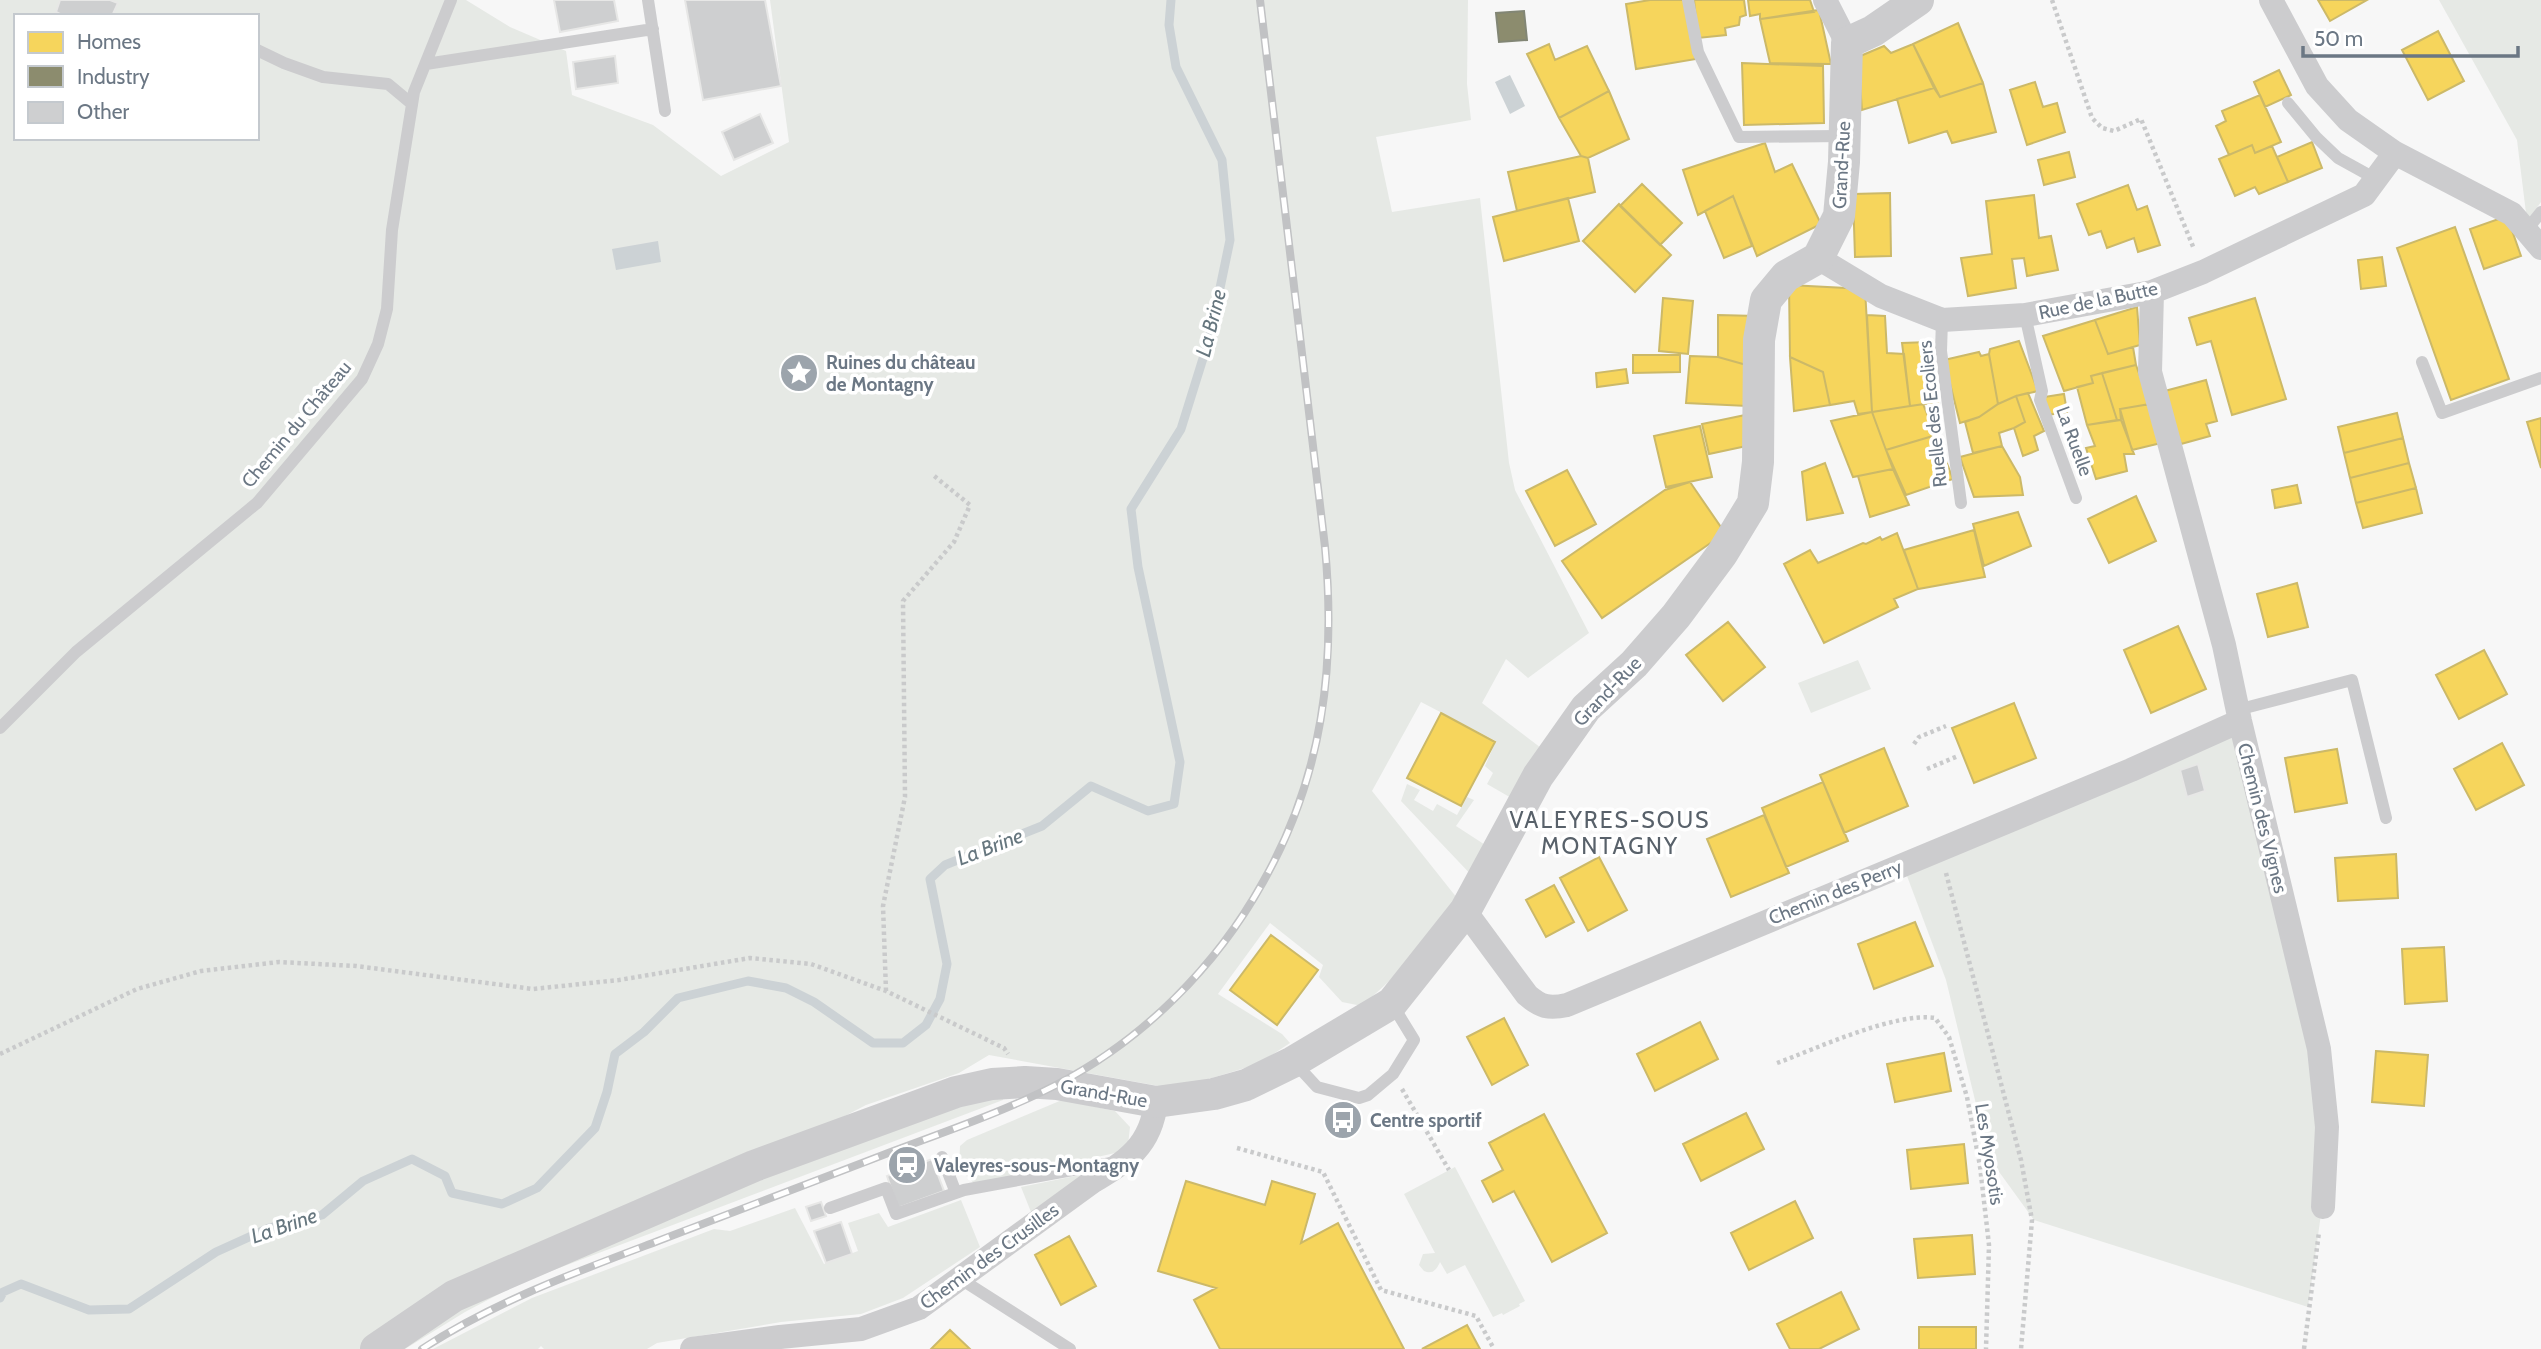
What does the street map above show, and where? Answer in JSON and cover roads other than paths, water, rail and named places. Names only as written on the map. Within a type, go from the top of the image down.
[{"type":"street","points":[[1825,0],[1847,43],[1873,31],[1918,0]]},
{"type":"street","points":[[2271,0],[2317,86],[2348,120],[2395,153],[2512,214],[2536,230]]},
{"type":"street","name":"Grand-Rue","points":[[376,1349],[454,1296],[754,1166],[956,1092],[992,1084],[1025,1082],[1057,1084],[1156,1102],[1214,1094],[1246,1085],[1293,1062],[1392,1003],[1465,911],[1538,776],[1586,708],[1634,664],[1676,615],[1722,554],[1753,503],[1758,462],[1759,340],[1766,300],[1786,276],[1818,258],[1839,216],[1847,43]]},
{"type":"street","name":"Rue de la Butte","points":[[1818,258],[1881,296],[1942,320],[2025,315],[2152,292],[2203,272],[2364,195],[2395,153]]},
{"type":"street","name":"Chemin des Vignes","points":[[2152,292],[2150,372],[2224,645],[2238,715],[2319,1049],[2327,1127],[2323,1207]]},
{"type":"street","name":"Chemin des Perry","points":[[1465,911],[1527,995],[1541,1006],[1552,1008],[2131,769],[2238,715]]},
{"type":"street","name":"Chemin des Crusilles","points":[[692,1349],[780,1336],[861,1329],[919,1308],[1092,1182],[1121,1165],[1146,1139],[1154,1119],[1156,1102]]},
{"type":"lane","name":"Chemin du Château","points":[[0,728],[76,652],[257,503],[362,379],[378,344],[387,309],[392,230],[414,92],[451,0]]},
{"type":"lane","points":[[648,0],[665,111]]},
{"type":"lane","points":[[1688,0],[1698,52],[1739,137],[1843,136]]},
{"type":"lane","points":[[426,64],[653,29]]},
{"type":"lane","points":[[259,51],[323,77],[388,84],[412,104]]},
{"type":"lane","points":[[2287,103],[2316,138],[2338,158],[2376,179]]},
{"type":"lane","name":"La Ruelle","points":[[2025,315],[2042,391],[2040,400],[2076,498]]},
{"type":"lane","name":"Ruelle des Ecoliers","points":[[1942,320],[1941,351],[1961,503]]},
{"type":"lane","points":[[2422,362],[2442,413],[2541,378]]},
{"type":"lane","points":[[2238,715],[2352,680],[2386,818]]},
{"type":"lane","points":[[1293,1062],[1317,1087],[1359,1098],[1368,1095],[1393,1074],[1414,1040],[1392,1003]]},
{"type":"lane","points":[[942,1157],[956,1193]]},
{"type":"lane","points":[[830,1209],[886,1188],[896,1214],[956,1193],[1108,1163],[1121,1165]]},
{"type":"lane","points":[[959,1278],[1070,1349]]},
{"type":"waterway","name":"La Brine","points":[[0,1298],[3,1292],[21,1284],[89,1310],[129,1309],[216,1252],[269,1228],[322,1215],[363,1181],[412,1159],[445,1176],[452,1193],[502,1204],[537,1188],[595,1128],[607,1092],[615,1054],[644,1032],[678,998],[748,981],[786,988],[814,1002],[873,1043],[903,1043],[926,1025],[940,999],[947,964],[930,879],[945,865],[1042,826],[1091,786],[1148,811],[1174,804],[1180,762],[1138,567],[1131,509],[1181,429],[1210,336],[1230,240],[1222,160],[1176,67],[1169,25],[1171,0]]},
{"type":"railway","points":[[422,1349],[479,1316],[567,1276],[971,1122],[1056,1085],[1118,1046],[1174,999],[1200,972],[1244,913],[1263,882],[1300,802],[1321,719],[1328,635],[1325,547],[1260,0]]},
{"type":"place","name":"Ruines du château de Montagny","points":[[799,373]]},
{"type":"place","name":"Centre sportif","points":[[1343,1120]]},
{"type":"place","name":"Valeyres-sous-Montagny","points":[[907,1165]]},
{"type":"district","name":"VALEYRES-SOUS MONTAGNY","points":[[1610,833]]}]
